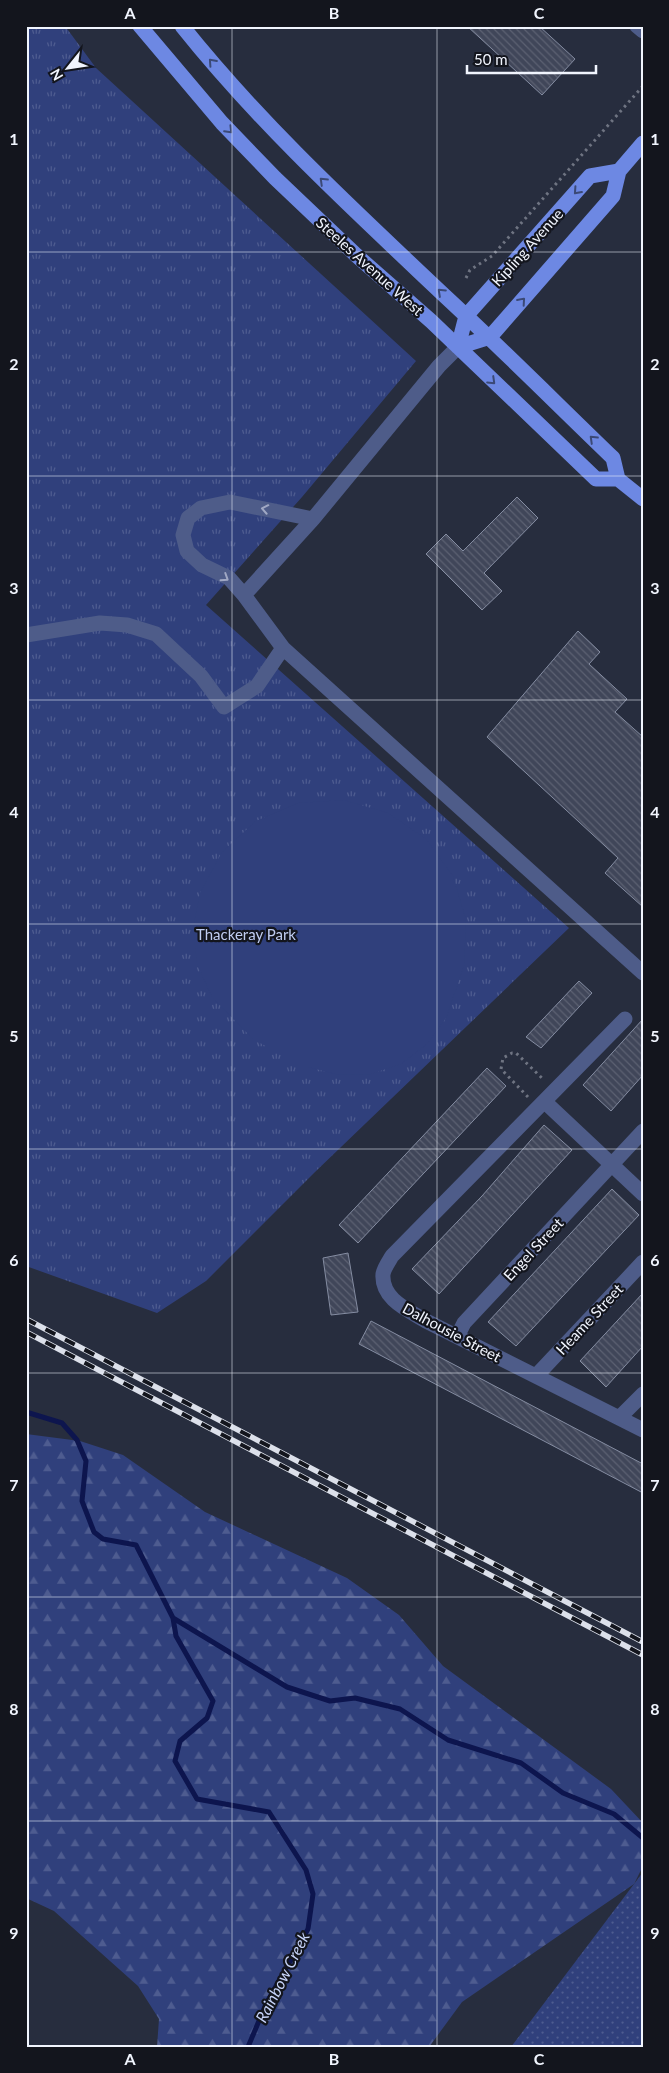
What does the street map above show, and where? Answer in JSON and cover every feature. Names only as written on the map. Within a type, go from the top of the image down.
[{"type":"main road","name":"Steeles Avenue West","points":[[140,26],[222,123],[274,178],[458,347],[596,478],[618,479],[613,458],[490,337],[314,172],[254,108],[182,26]]},
{"type":"main road","name":"Kipling Avenue","points":[[458,347],[490,337],[613,196],[619,171],[643,144]]},
{"type":"main road","name":"Kipling Avenue","points":[[458,347],[466,316],[590,176],[619,171]]},
{"type":"main road","points":[[618,479],[643,499]]},
{"type":"street","points":[[637,26],[643,31]]},
{"type":"street","name":"Kipling Avenue","points":[[244,595],[313,518],[458,347]]},
{"type":"street","points":[[313,518],[230,502],[201,508],[188,518],[183,535],[188,551],[202,565],[229,578],[283,648],[643,973]]},
{"type":"street","points":[[26,634],[100,623],[127,625],[156,634],[201,676],[224,707],[257,686],[283,648]]},
{"type":"street","name":"Dalhousie Street","points":[[625,1019],[392,1256],[383,1272],[385,1288],[394,1301],[426,1321],[458,1335],[643,1430]]},
{"type":"street","points":[[545,1102],[643,1194]]},
{"type":"street","name":"Engel Street","points":[[458,1335],[464,1323],[643,1131]]},
{"type":"street","name":"Heame Street","points":[[536,1376],[643,1262]]},
{"type":"street","points":[[620,1418],[643,1394]]},
{"type":"path","points":[[466,278],[470,270],[492,256],[643,86]]},
{"type":"path","points":[[528,1097],[501,1069],[503,1058],[516,1053],[545,1080]]},
{"type":"green space","name":"Thackeray Park","points":[[26,26],[65,26],[96,68],[416,361],[302,497],[206,605],[569,928],[315,1172],[206,1281],[157,1313],[26,1266]]},
{"type":"green space","points":[[344,800],[388,813],[426,839],[453,876],[466,920],[464,966],[446,1018],[427,1044],[401,1064],[371,1074],[339,1075],[308,1067],[254,1040],[212,997],[197,964],[193,928],[200,893],[222,852],[256,821],[298,803]]},
{"type":"green space","points":[[26,1434],[80,1441],[123,1455],[205,1512],[347,1578],[399,1615],[443,1666],[611,1789],[643,1823],[643,1866],[634,1884],[462,2002],[429,2047],[157,2047],[159,2019],[138,1986],[54,1911],[26,1898]]},
{"type":"green space","points":[[643,1872],[643,2047],[511,2047],[634,1884]]},
{"type":"building","points":[[467,26],[539,26],[575,59],[542,95]]},
{"type":"building","points":[[517,497],[538,518],[484,573],[502,591],[482,610],[426,554],[446,534],[463,551]]},
{"type":"building","points":[[578,631],[600,652],[589,664],[627,699],[615,712],[643,737],[643,907],[605,873],[618,858],[487,737]]},
{"type":"building","points":[[579,981],[592,993],[541,1048],[526,1037]]},
{"type":"building","points":[[643,1019],[643,1075],[611,1111],[583,1085]]},
{"type":"building","points":[[487,1068],[506,1086],[358,1243],[339,1225]]},
{"type":"building","points":[[544,1125],[572,1150],[439,1294],[412,1269],[482,1196]]},
{"type":"building","points":[[612,1189],[639,1215],[516,1346],[488,1322]]},
{"type":"building","points":[[348,1253],[358,1312],[331,1315],[323,1258]]},
{"type":"building","points":[[643,1293],[643,1346],[606,1387],[580,1361]]},
{"type":"building","points":[[371,1321],[643,1464],[643,1493],[359,1344]]},
{"type":"waterway","points":[[26,1412],[62,1423],[77,1440],[86,1461],[82,1501],[94,1532],[103,1539],[136,1545],[173,1618],[287,1687],[330,1701],[355,1698],[400,1709],[448,1740],[521,1763],[563,1793],[614,1814],[643,1838]]},
{"type":"waterway","name":"Rainbow Creek","points":[[173,1618],[176,1636],[213,1701],[207,1718],[180,1741],[175,1761],[197,1799],[269,1812],[306,1870],[313,1894],[308,1929],[266,2004],[248,2047]]},
{"type":"railway","points":[[26,1319],[643,1642]]},
{"type":"railway","points":[[26,1332],[643,1655]]}]
